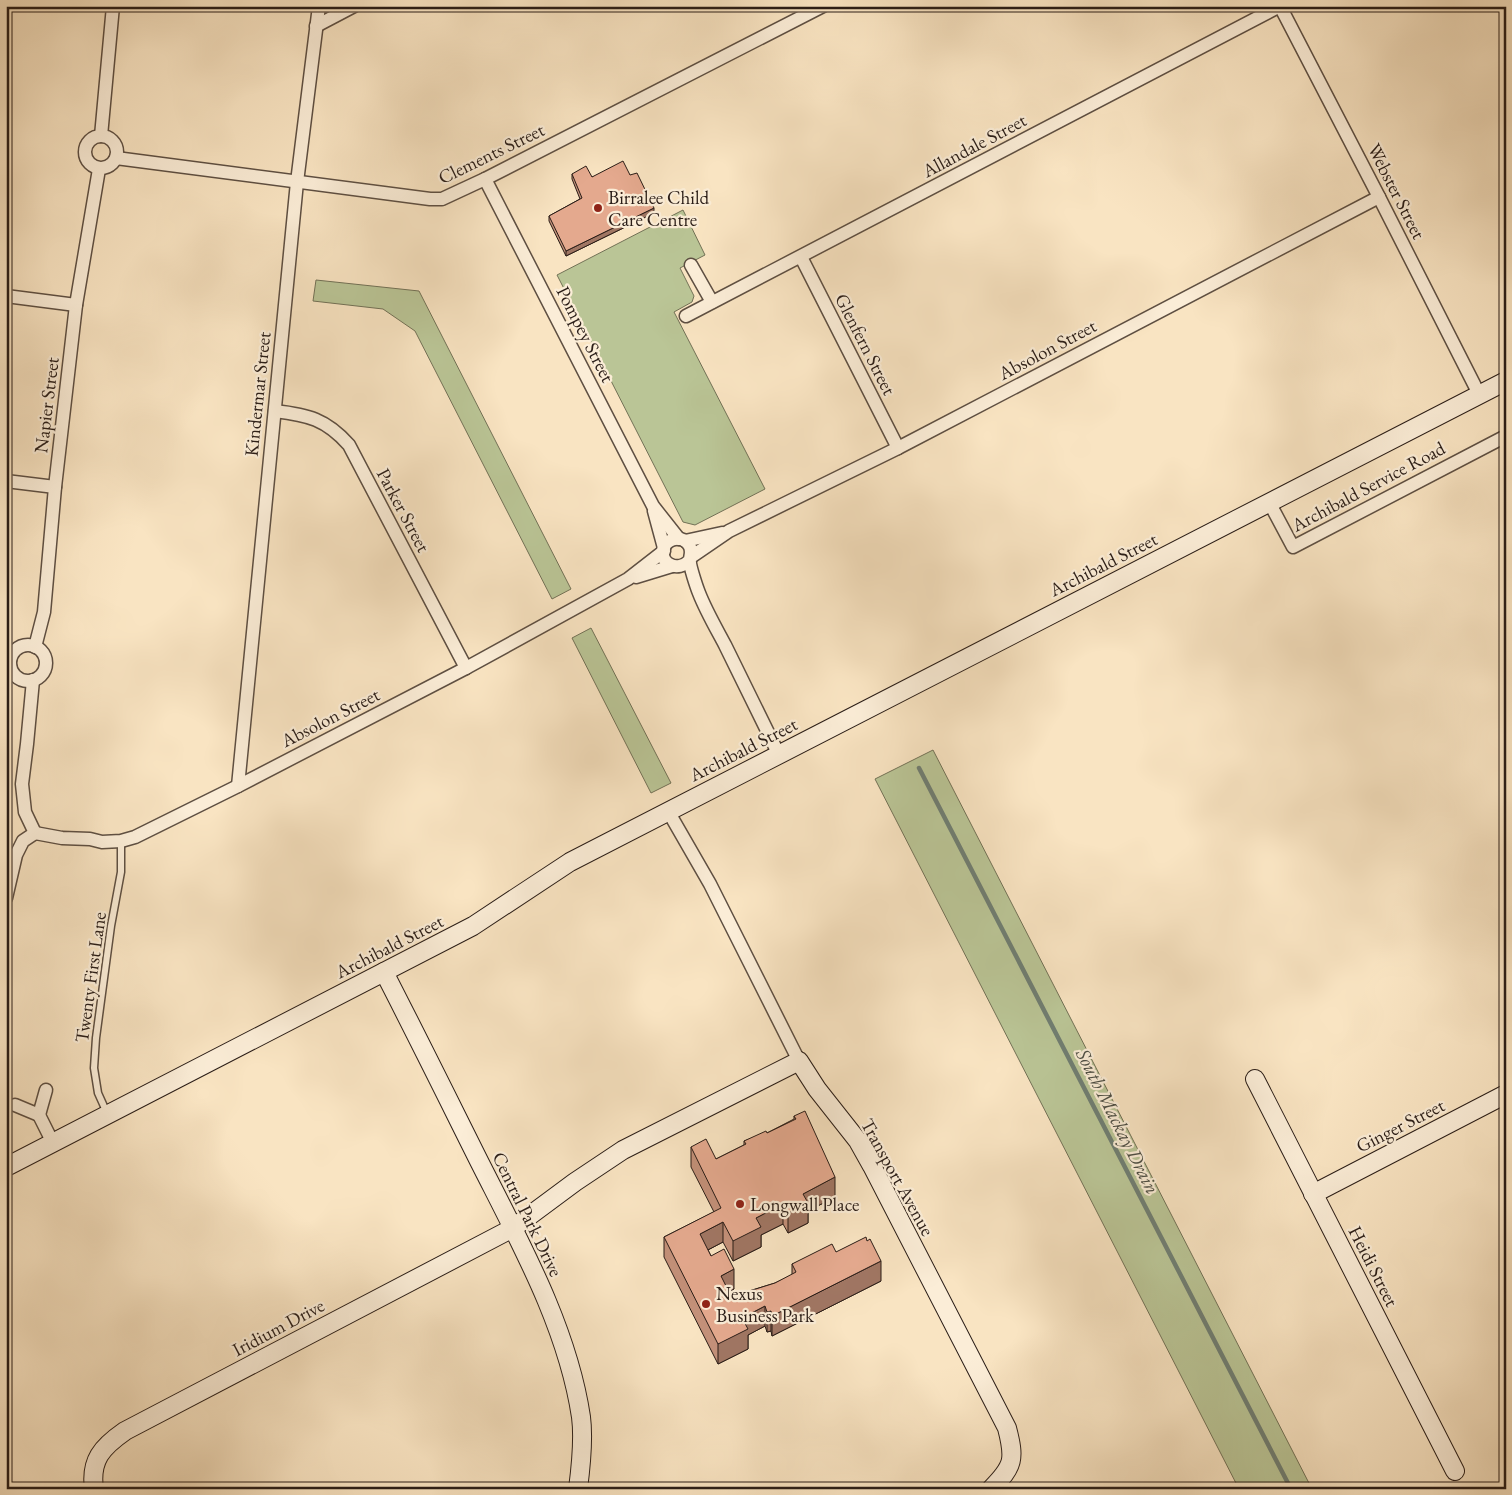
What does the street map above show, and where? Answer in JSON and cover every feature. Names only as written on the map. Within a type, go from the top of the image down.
[{"type":"street","points":[[101,136],[113,6]]},
{"type":"street","name":"Kindermar Street","points":[[238,786],[297,182],[319,6]]},
{"type":"street","points":[[316,26],[354,6]]},
{"type":"street","name":"Clements Street","points":[[116,158],[442,199],[485,179],[823,6]]},
{"type":"street","name":"Webster Street","points":[[1280,6],[1479,394]]},
{"type":"street","name":"Allandale Street","points":[[686,316],[1280,6]]},
{"type":"street","points":[[101,136],[109,138],[117,149],[116,158],[109,167],[99,169],[87,161],[85,150],[91,139],[101,136]]},
{"type":"street","name":"Napier Street","points":[[35,647],[44,612],[55,487],[76,305],[99,169]]},
{"type":"street","name":"Pompey Street","points":[[485,179],[653,506],[664,550]]},
{"type":"street","name":"Absolon Street","points":[[690,559],[729,531],[898,448],[1379,197]]},
{"type":"street","name":"Glenfern Street","points":[[801,257],[898,448]]},
{"type":"street","points":[[691,265],[712,302]]},
{"type":"street","points":[[6,296],[76,305]]},
{"type":"street","name":"Archibald Street","points":[[6,1167],[473,926],[570,862],[1506,381]]},
{"type":"street","name":"Parker Street","points":[[275,411],[313,418],[337,431],[349,445],[466,668]]},
{"type":"street","name":"Archibald Service Road","points":[[1269,502],[1294,547],[1506,436]]},
{"type":"street","points":[[6,481],[55,487]]},
{"type":"street","name":"Pompey Street","points":[[653,506],[682,540]]},
{"type":"street","name":"Absolon Street","points":[[682,540],[729,531]]},
{"type":"street","points":[[699,594],[664,557],[664,550],[670,541],[682,540],[689,545],[691,551],[690,559],[699,594],[779,755]]},
{"type":"street","name":"Absolon Street","points":[[35,833],[102,842],[122,841],[134,837],[238,786],[466,668],[628,579],[664,550]]},
{"type":"street","points":[[674,566],[683,566],[690,559]]},
{"type":"street","name":"Absolon Street","points":[[628,579],[674,566]]},
{"type":"street","points":[[27,645],[35,647],[42,652],[46,659],[46,666],[39,678],[27,681],[16,677],[8,663],[16,650],[27,645]]},
{"type":"street","points":[[6,898],[16,855],[23,841],[35,833],[25,812],[22,784],[28,744],[33,680]]},
{"type":"street","name":"Transport Avenue","points":[[668,811],[710,884],[799,1060],[817,1089],[858,1141],[872,1166],[1007,1428],[1012,1446],[1011,1464],[1004,1476],[991,1489]]},
{"type":"street","name":"Central Park Drive","points":[[384,972],[512,1228],[549,1308],[565,1349],[581,1418],[581,1462],[578,1489]]},
{"type":"street","points":[[512,1228],[623,1150],[799,1060]]},
{"type":"street","name":"Heidi Street","points":[[1255,1079],[1455,1471]]},
{"type":"street","points":[[46,1090],[39,1115],[53,1143]]},
{"type":"street","name":"Ginger Street","points":[[1313,1194],[1506,1094]]},
{"type":"street","points":[[15,1106],[39,1115]]},
{"type":"street","name":"Iridium Drive","points":[[94,1489],[95,1464],[101,1452],[113,1440],[125,1432],[512,1228]]},
{"type":"lane","name":"Twenty First Lane","points":[[108,1114],[98,1093],[94,1068],[96,1038],[111,926],[121,872],[122,841]]},
{"type":"green space","points":[[683,210],[705,255],[680,268],[694,296],[692,302],[674,312],[765,489],[695,525],[683,522],[557,275]]},
{"type":"green space","points":[[316,280],[419,291],[571,589],[552,599],[415,331],[383,309],[313,301]]},
{"type":"green space","points":[[591,628],[671,783],[651,793],[572,638]]},
{"type":"green space","points":[[933,750],[1312,1489],[1239,1489],[875,779]]},
{"type":"building","points":[[623,161],[630,175],[637,173],[654,208],[566,251],[549,216],[582,198],[572,174],[586,166],[592,177]]},
{"type":"building","points":[[805,1111],[835,1177],[803,1194],[808,1203],[788,1213],[783,1204],[756,1218],[761,1227],[733,1241],[723,1222],[700,1234],[711,1256],[724,1249],[734,1269],[721,1276],[732,1298],[745,1291],[775,1283],[796,1272],[792,1264],[832,1244],[836,1252],[866,1237],[867,1241],[870,1239],[881,1261],[772,1316],[771,1311],[767,1312],[765,1306],[742,1318],[748,1329],[718,1344],[664,1237],[721,1208],[691,1147],[706,1139],[716,1159],[746,1144],[744,1141],[766,1131],[767,1133],[796,1119],[794,1116]]},
{"type":"waterway","name":"South Mackay Drain","points":[[919,768],[1291,1489]]},
{"type":"place","name":"Birralee Child Care Centre","points":[[598,208]]},
{"type":"place","name":"Longwall Place","points":[[740,1204]]},
{"type":"place","name":"Nexus Business Park","points":[[706,1304]]}]
